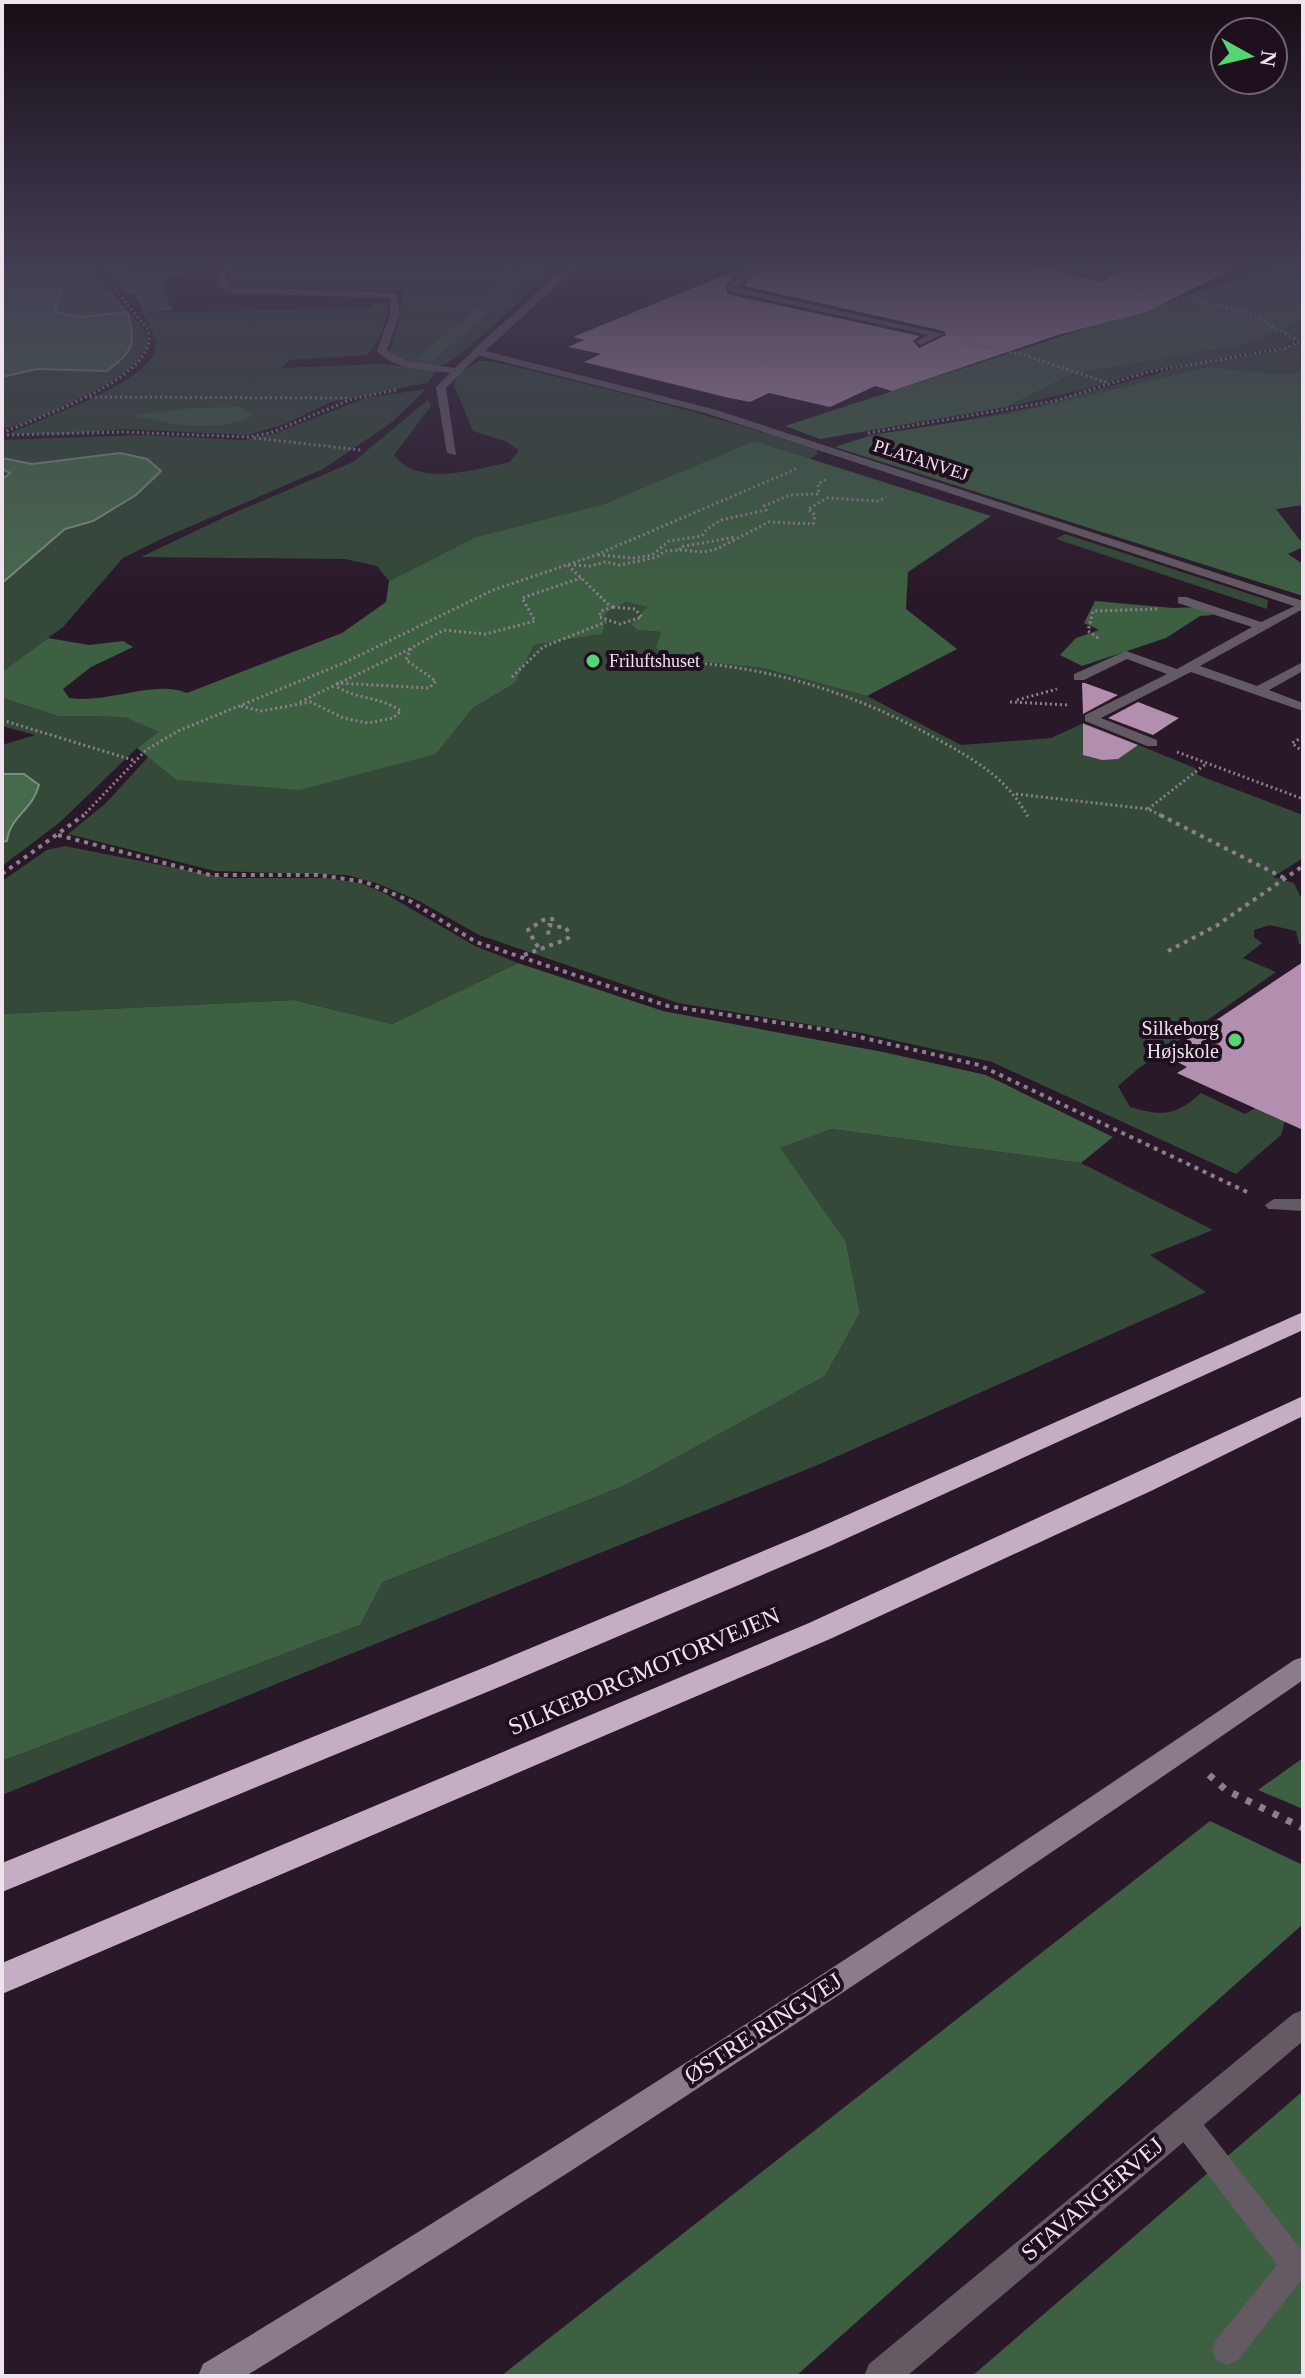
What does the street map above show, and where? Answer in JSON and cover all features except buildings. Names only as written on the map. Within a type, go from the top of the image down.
[{"type":"highway","points":[[2,1878],[353,1735],[919,1495],[1303,1320]]},
{"type":"highway","name":"SILKEBORGMOTORVEJEN","points":[[2,1979],[695,1686],[985,1555],[1303,1405]]},
{"type":"main road","name":"ØSTRE RINGVEJ","points":[[215,2376],[409,2259],[1053,1839],[1303,1667]]},
{"type":"street","name":"PLATANVEJ","points":[[567,375],[709,411],[818,445],[1303,605]]},
{"type":"street","name":"STAVANGERVEJ","points":[[881,2376],[1303,2023]]},
{"type":"lane","points":[[452,375],[441,387],[452,453]]},
{"type":"lane","points":[[1182,600],[1263,627]]},
{"type":"lane","points":[[1152,743],[1090,718],[1303,605]]},
{"type":"lane","points":[[1079,677],[1126,655],[1258,691],[1303,707]]},
{"type":"lane","points":[[1258,691],[1303,666]]},
{"type":"lane","points":[[1274,1205],[1303,1205]]},
{"type":"lane","points":[[1184,2121],[1295,2265],[1227,2350]]},
{"type":"path","points":[[3,432],[85,397],[122,375]]},
{"type":"path","points":[[1085,375],[1113,384]]},
{"type":"path","points":[[818,445],[1054,401],[1146,375]]},
{"type":"path","points":[[248,437],[270,433],[352,399],[400,389],[441,387]]},
{"type":"path","points":[[85,397],[352,399]]},
{"type":"path","points":[[3,432],[248,437],[361,450]]},
{"type":"path","points":[[2,874],[79,820],[146,750],[178,731],[344,663],[493,590],[596,555],[837,451]]},
{"type":"path","points":[[596,555],[654,556],[669,541],[702,536],[707,524],[716,520],[752,516],[766,510],[764,506],[790,495],[819,494],[818,484],[824,479],[834,478]]},
{"type":"path","points":[[568,564],[590,566],[605,562],[620,565],[665,551],[704,552],[719,548],[769,522],[813,524],[815,515],[808,509],[827,498],[879,501],[888,496]]},
{"type":"path","points":[[680,550],[680,547],[740,536]]},
{"type":"path","points":[[568,564],[612,608]]},
{"type":"path","points":[[240,705],[259,713],[299,702],[444,630],[485,634],[535,621],[522,598],[581,578]]},
{"type":"path","points":[[1088,631],[1093,611],[1163,608],[1182,600]]},
{"type":"path","points":[[512,677],[530,653],[559,637],[606,622],[628,624],[642,617],[635,609],[612,608],[599,614],[606,622]]},
{"type":"path","points":[[338,683],[412,690],[429,688],[436,681],[406,660],[411,648]]},
{"type":"path","points":[[645,661],[743,668],[844,694],[916,726],[977,762],[1016,794],[1028,817]]},
{"type":"path","points":[[1079,677],[1055,690],[1010,702],[1082,705],[1101,713]]},
{"type":"path","points":[[299,702],[318,703],[352,723],[386,722],[401,714],[391,703],[364,693],[346,693],[337,687],[338,683]]},
{"type":"path","points":[[2,720],[136,761]]},
{"type":"path","points":[[1303,737],[1292,743],[1303,752]]},
{"type":"path","points":[[1152,743],[1303,799]]},
{"type":"path","points":[[1148,809],[1207,763]]},
{"type":"path","points":[[1016,794],[1148,809],[1284,878]]},
{"type":"path","points":[[58,835],[210,875],[319,875],[365,882],[410,901],[476,942],[524,955],[668,1006],[834,1031],[979,1065],[1274,1205]]},
{"type":"path","points":[[1168,951],[1216,926],[1303,866]]},
{"type":"path","points":[[538,947],[528,930],[543,920],[554,919]]},
{"type":"path","points":[[524,955],[538,947],[559,944],[568,938],[569,933],[566,928],[549,925],[548,936]]},
{"type":"path","points":[[1181,1751],[1226,1790],[1303,1828]]},
{"type":"shaded area","points":[[121,375],[49,413],[2,429],[2,377]]},
{"type":"shaded area","points":[[133,375],[434,375],[427,383],[331,402],[285,424],[248,435],[123,429],[68,434],[9,434]]},
{"type":"shaded area","points":[[457,375],[550,375],[777,437],[817,450],[817,454],[810,459],[754,441],[604,504],[476,537],[389,581],[377,566],[345,559],[141,557],[353,462],[428,400],[431,406],[394,455],[404,465],[417,471],[448,474],[510,462],[519,450],[505,441],[473,431],[454,385]]},
{"type":"shaded area","points":[[942,375],[1069,375],[1007,407],[820,439],[785,426]]},
{"type":"shaded area","points":[[1069,375],[1133,375],[1090,388],[1007,407]]},
{"type":"shaded area","points":[[1151,375],[1174,375],[1014,413],[946,424],[1033,407]]},
{"type":"shaded area","points":[[1174,375],[1303,375],[1303,505],[1276,509],[1303,544],[1303,547],[1288,554],[1303,564],[1303,596],[835,447],[872,435],[1014,413]]},
{"type":"shaded area","points":[[426,389],[391,423],[323,469],[123,558],[63,627],[2,672],[2,440],[143,435],[245,440],[273,434],[366,398]]},
{"type":"shaded area","points":[[240,407],[255,414],[211,426],[163,422],[132,415],[195,408]]},
{"type":"shaded area","points":[[754,441],[991,516],[908,572],[906,609],[957,649],[867,696],[763,668],[676,659],[656,648],[661,632],[637,630],[631,625],[647,607],[626,602],[606,613],[603,634],[534,645],[515,683],[473,708],[436,754],[299,790],[176,780],[137,748],[159,732],[124,717],[58,716],[2,698],[2,672],[48,638],[89,645],[123,641],[133,647],[91,667],[63,689],[69,698],[99,698],[160,689],[187,693],[342,633],[386,602],[389,581],[476,537],[604,504]]},
{"type":"shaded area","points":[[120,453],[147,459],[161,471],[136,495],[93,521],[65,529],[2,583],[2,480],[10,473],[2,469],[2,458],[32,464]]},
{"type":"shaded area","points":[[1065,534],[1268,600],[1267,609],[1056,539]]},
{"type":"shaded area","points":[[1095,601],[1173,608],[1199,607],[1213,615],[1200,616],[1166,638],[1082,666],[1060,655],[1076,638],[1099,630],[1084,623]]},
{"type":"shaded area","points":[[626,602],[648,607],[632,626],[637,630],[661,632],[676,659],[763,668],[867,696],[961,745],[1051,738],[1084,723],[1195,768],[1198,775],[1303,815],[1303,858],[1273,877],[1294,883],[1303,902],[1303,945],[1299,944],[1296,931],[1270,925],[1254,930],[1254,937],[1262,943],[1243,958],[1276,972],[1118,1086],[1130,1107],[1141,1110],[1168,1112],[1183,1107],[1201,1093],[1245,1114],[1295,1085],[1281,1135],[1236,1174],[992,1062],[861,1033],[678,1003],[479,935],[419,901],[347,875],[215,871],[68,834],[106,803],[148,757],[176,780],[436,754],[473,708],[515,683],[534,645],[603,634],[606,613]]},
{"type":"shaded area","points":[[2,698],[58,716],[124,717],[160,732],[137,748],[59,823],[2,866],[2,745],[35,735],[2,726]]},
{"type":"shaded area","points":[[2,774],[24,774],[39,785],[36,794],[12,825],[7,841],[2,842]]},
{"type":"shaded area","points":[[65,846],[226,878],[325,878],[360,883],[384,893],[475,946],[518,963],[392,1024],[294,1000],[2,1014],[2,881],[47,850]]},
{"type":"shaded area","points":[[518,963],[663,1011],[883,1052],[986,1075],[1113,1137],[1081,1163],[832,1129],[780,1148],[846,1242],[860,1313],[825,1376],[628,1484],[383,1582],[360,1625],[2,1761],[2,1014],[294,1000],[392,1024]]},
{"type":"shaded area","points":[[832,1129],[1081,1163],[1213,1230],[1150,1255],[1206,1292],[820,1464],[2,1795],[2,1761],[360,1625],[383,1582],[628,1484],[825,1376],[860,1313],[846,1242],[779,1148]]},
{"type":"shaded area","points":[[1303,1758],[1303,1809],[1258,1790]]},
{"type":"shaded area","points":[[1210,1821],[1303,1865],[1303,1924],[796,2376],[501,2376]]},
{"type":"shaded area","points":[[1303,2091],[1303,2376],[972,2376]]},
{"type":"place","name":"Friluftshuset","points":[[593,661]]},
{"type":"place","name":"Silkeborg Højskole","points":[[1235,1040]]}]
